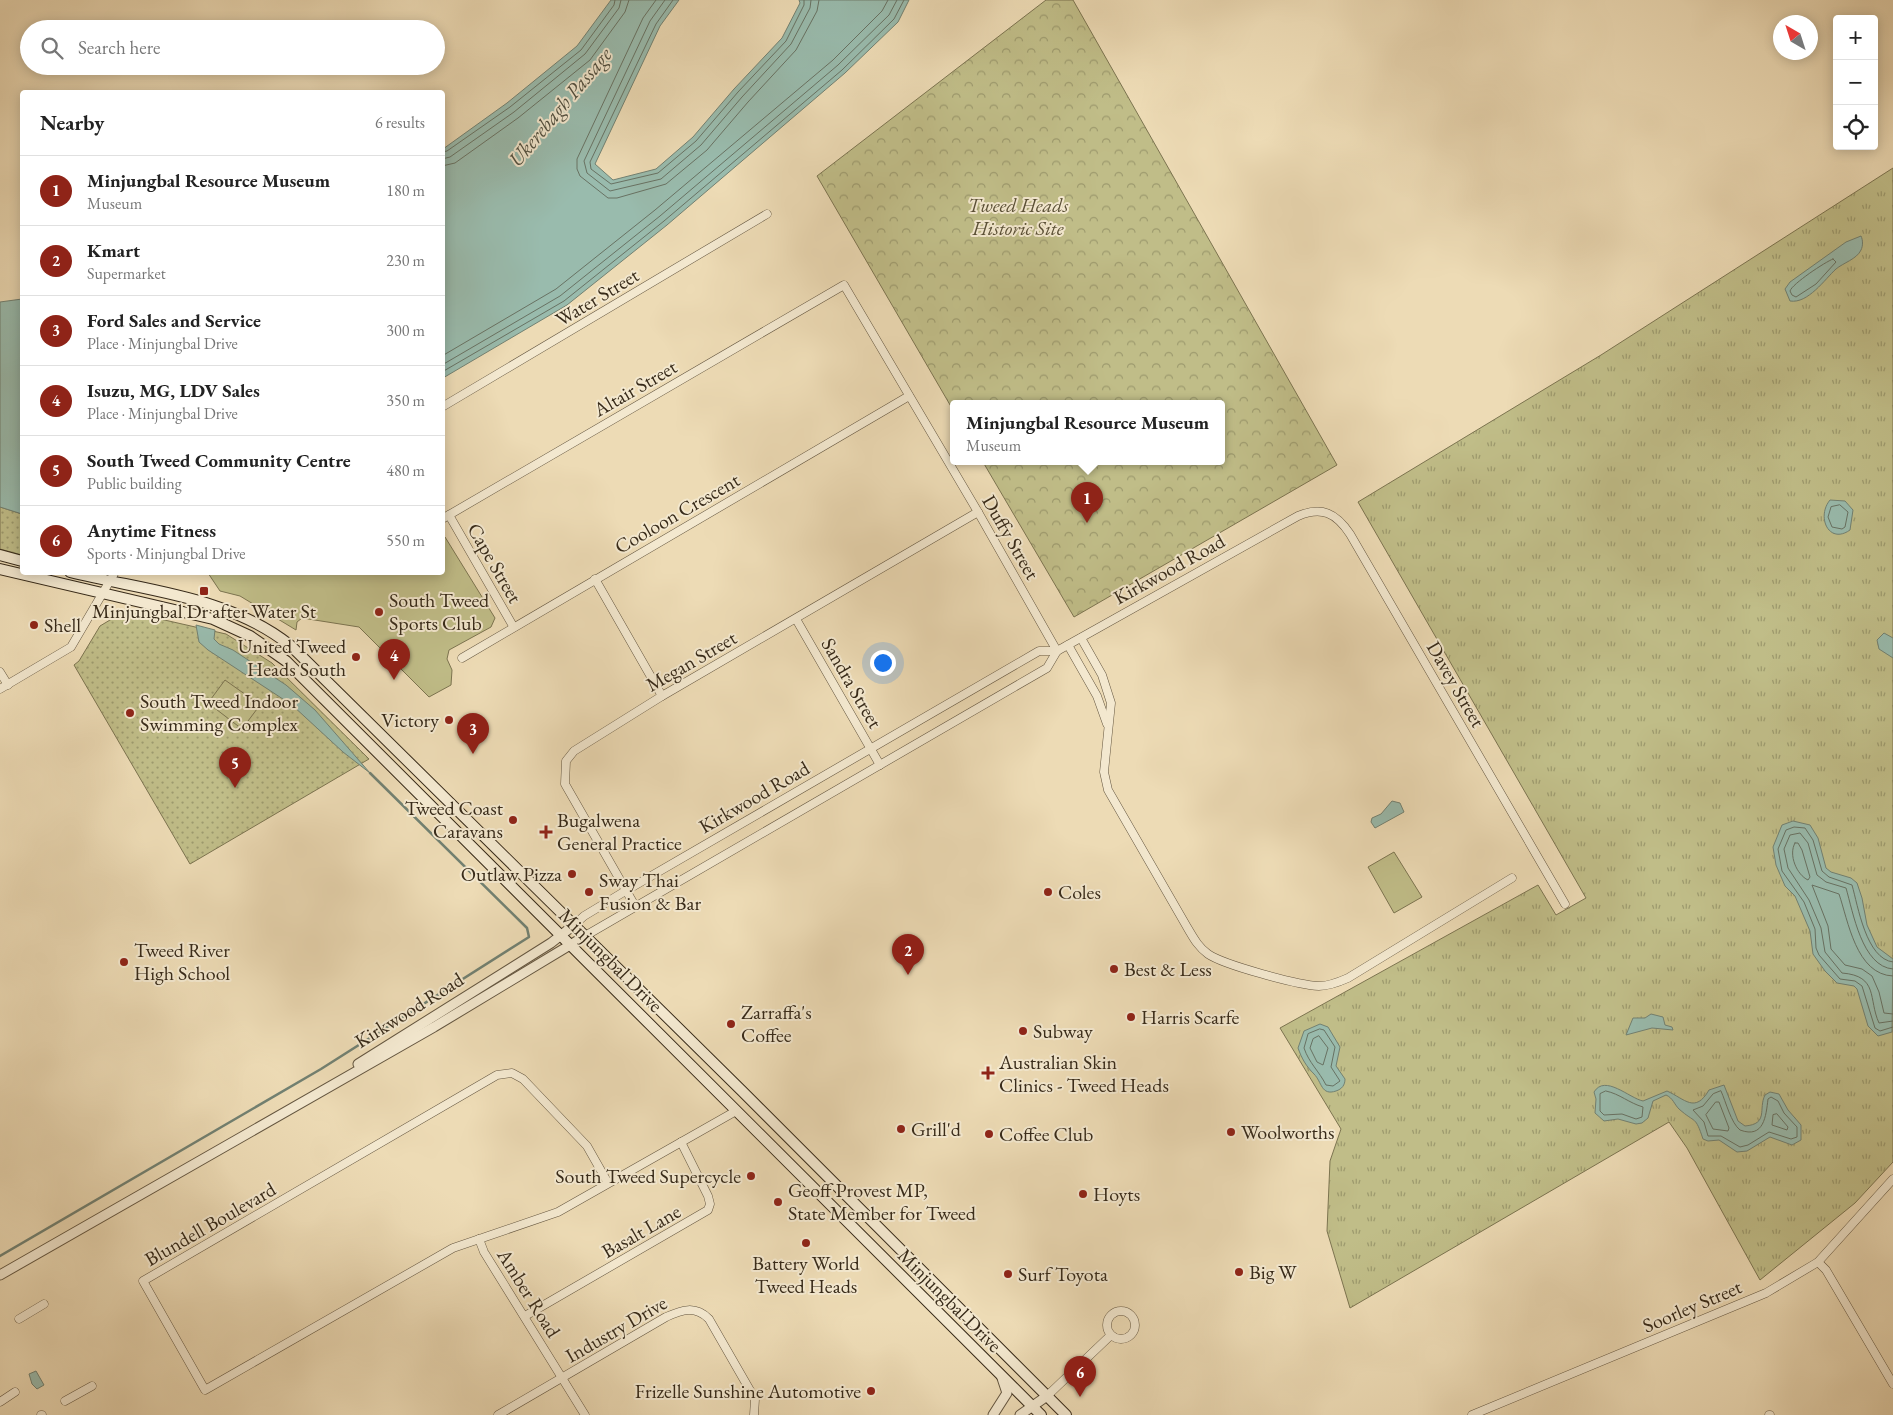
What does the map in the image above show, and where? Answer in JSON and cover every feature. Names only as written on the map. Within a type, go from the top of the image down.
[{"type":"main road","points":[[0,556],[20,561]]},
{"type":"main road","name":"Minjungbal Drive","points":[[0,569],[20,574]]},
{"type":"main road","name":"Minjungbal Drive","points":[[26,575],[183,611],[220,622],[262,643],[286,661],[1041,1415]]},
{"type":"main road","name":"Minjungbal Drive","points":[[82,575],[219,607],[264,627],[279,637],[316,670],[574,925],[1066,1415]]},
{"type":"main road","points":[[736,1111],[754,1103]]},
{"type":"street","name":"Water Street","points":[[445,405],[767,214]]},
{"type":"street","name":"Duffy Street","points":[[844,285],[950,465]]},
{"type":"street","name":"Altair Street","points":[[446,517],[844,285]]},
{"type":"street","name":"Cooloon Crescent","points":[[462,658],[513,626],[909,396]]},
{"type":"street","name":"Duffy Street","points":[[950,465],[1057,651]]},
{"type":"street","name":"Davey Street","points":[[1298,516],[1316,510],[1326,511],[1336,516],[1350,534],[1565,904]]},
{"type":"street","name":"Megan Street","points":[[636,906],[565,784],[566,761],[574,751],[662,696],[978,512]]},
{"type":"street","name":"Kirkwood Road","points":[[299,1102],[562,935],[626,890],[1039,652],[1057,651],[1298,516]]},
{"type":"street","name":"Cape Street","points":[[446,517],[513,626]]},
{"type":"street","points":[[0,690],[71,646],[114,575]]},
{"type":"street","points":[[595,580],[662,696]]},
{"type":"street","name":"Sandra Street","points":[[796,619],[880,764]]},
{"type":"street","points":[[1081,638],[1108,691],[1111,708],[1107,724],[1104,772],[1108,790],[1198,945],[1208,954],[1226,963],[1305,984],[1320,986],[1336,983],[1348,978],[1512,878]]},
{"type":"street","points":[[1068,645],[1102,706],[1107,724]]},
{"type":"street","name":"Kirkwood Road","points":[[0,1275],[299,1102],[434,1027],[571,944],[1047,668],[1057,651]]},
{"type":"street","points":[[0,672],[8,685]]},
{"type":"street","name":"Blundell Boulevard","points":[[608,1183],[587,1146],[523,1079],[512,1073],[497,1075],[143,1281],[205,1390],[444,1252],[558,1212],[736,1111]]},
{"type":"street","name":"Basalt Lane","points":[[525,1316],[708,1210],[710,1204],[708,1196],[680,1142]]},
{"type":"street","name":"Soorley Street","points":[[1472,1415],[1766,1293],[1818,1262],[1893,1180]]},
{"type":"street","name":"Amber Road","points":[[479,1239],[484,1252],[584,1415]]},
{"type":"street","points":[[1818,1262],[1826,1270],[1893,1384]]},
{"type":"street","points":[[19,1319],[44,1304]]},
{"type":"street","name":"Industry Drive","points":[[498,1415],[681,1310],[699,1310],[709,1319],[755,1399],[754,1415]]},
{"type":"street","points":[[1020,1415],[1047,1396],[1111,1335]]},
{"type":"street","points":[[993,1415],[1007,1393],[1002,1376]]},
{"type":"street","points":[[65,1401],[92,1386]]},
{"type":"street","points":[[0,1402],[15,1392]]},
{"type":"green space","name":"Tweed Heads Historic Site","points":[[1046,0],[1073,0],[1337,465],[1074,617],[985,465],[1225,465],[1225,400],[950,400],[950,405],[817,176]]},
{"type":"green space","points":[[1893,168],[1893,1162],[1855,1203],[1760,1280],[1687,1148],[1669,1122],[1350,1308],[1327,1231],[1330,1161],[1341,1129],[1280,1028],[1538,885],[1556,915],[1586,898],[1358,502],[1601,355]]},
{"type":"green space","points":[[0,507],[20,513],[20,554],[0,549]]},
{"type":"green space","name":"South Tweed Sports Club","points":[[445,537],[495,618],[491,627],[449,650],[447,659],[452,670],[451,685],[429,697],[359,627],[302,618],[297,622],[296,630],[240,596],[220,591],[209,575],[445,575]]},
{"type":"green space","points":[[125,611],[226,634],[272,663],[369,759],[190,864],[74,665],[79,661],[100,626]]},
{"type":"green space","points":[[225,680],[260,705],[242,729],[208,703]]},
{"type":"green space","points":[[1394,852],[1422,897],[1394,913],[1368,867]]},
{"type":"water","name":"Ukerebagh Passage","points":[[611,0],[679,0],[660,26],[595,164],[613,180],[656,169],[693,137],[734,89],[782,38],[800,3],[799,0],[909,0],[898,22],[845,73],[667,225],[567,305],[445,377],[445,148],[507,103],[577,46]]},
{"type":"water","points":[[1861,236],[1862,247],[1856,256],[1836,269],[1810,295],[1797,301],[1790,301],[1785,289],[1790,282],[1846,242]]},
{"type":"water","points":[[20,299],[20,513],[0,507],[0,302]]},
{"type":"water","points":[[1830,500],[1845,501],[1853,510],[1850,530],[1843,534],[1831,532],[1827,527],[1824,514]]},
{"type":"water","points":[[196,625],[215,630],[214,639],[219,644],[233,650],[286,685],[315,710],[370,773],[343,752],[292,705],[208,650],[199,642]]},
{"type":"water","points":[[1884,633],[1893,638],[1893,658],[1879,649],[1877,640]]},
{"type":"water","points":[[1392,801],[1400,803],[1404,812],[1375,828],[1371,822],[1372,818],[1381,814]]},
{"type":"water","points":[[1793,821],[1810,825],[1818,838],[1826,868],[1831,872],[1851,878],[1857,883],[1867,925],[1877,947],[1893,959],[1892,1032],[1878,1036],[1868,1026],[1857,989],[1854,986],[1837,983],[1825,971],[1813,954],[1810,931],[1795,896],[1785,886],[1776,865],[1773,847],[1782,825]]},
{"type":"water","points":[[1651,1014],[1663,1017],[1665,1025],[1672,1027],[1673,1030],[1652,1028],[1626,1035],[1633,1018],[1645,1018]]},
{"type":"water","points":[[1320,1024],[1328,1027],[1340,1047],[1336,1066],[1345,1081],[1341,1088],[1331,1092],[1327,1092],[1322,1087],[1317,1077],[1304,1062],[1298,1048],[1304,1031]]},
{"type":"water","points":[[1604,1085],[1611,1086],[1643,1101],[1667,1091],[1685,1101],[1694,1103],[1704,1097],[1709,1090],[1724,1085],[1738,1121],[1745,1126],[1752,1125],[1760,1119],[1765,1095],[1770,1092],[1779,1094],[1788,1110],[1801,1125],[1801,1140],[1792,1145],[1770,1137],[1747,1151],[1737,1152],[1719,1140],[1708,1141],[1703,1139],[1696,1123],[1666,1095],[1653,1101],[1648,1118],[1642,1123],[1636,1124],[1618,1119],[1604,1121],[1595,1113],[1596,1099],[1594,1092]]},
{"type":"water","points":[[36,1371],[44,1385],[37,1389],[32,1384],[29,1374]]},
{"type":"waterway","points":[[0,1256],[321,1069],[529,937],[527,928],[370,773]]},
{"type":"place","name":"Minjungbal Resource Museum","points":[[1087,523]]},
{"type":"place","name":"Minjungbal Dr after Water St","points":[[204,591]]},
{"type":"place","name":"South Tweed Sports Club","points":[[379,612]]},
{"type":"place","name":"Shell","points":[[34,625]]},
{"type":"place","name":"United Tweed Heads South","points":[[356,657]]},
{"type":"place","name":"Isuzu, MG, LDV Sales","points":[[394,680]]},
{"type":"place","name":"South Tweed Indoor Swimming Complex","points":[[130,713]]},
{"type":"place","name":"Victory","points":[[449,720]]},
{"type":"place","name":"Ford Sales and Service","points":[[473,754]]},
{"type":"place","name":"South Tweed Community Centre","points":[[235,788]]},
{"type":"place","name":"Tweed Coast Caravans","points":[[513,820]]},
{"type":"place","name":"Bugalwena General Practice","points":[[546,832]]},
{"type":"place","name":"Outlaw Pizza","points":[[572,874]]},
{"type":"place","name":"Sway Thai Fusion & Bar","points":[[589,892]]},
{"type":"place","name":"Coles","points":[[1048,892]]},
{"type":"place","name":"Tweed River High School","points":[[124,962]]},
{"type":"place","name":"Best & Less","points":[[1114,969]]},
{"type":"place","name":"Kmart","points":[[908,975]]},
{"type":"place","name":"Harris Scarfe","points":[[1131,1017]]},
{"type":"place","name":"Zarraffa's Coffee","points":[[731,1024]]},
{"type":"place","name":"Subway","points":[[1023,1031]]},
{"type":"place","name":"Australian Skin Clinics - Tweed Heads","points":[[988,1073]]},
{"type":"place","name":"Grill'd","points":[[901,1129]]},
{"type":"place","name":"Woolworths","points":[[1231,1132]]},
{"type":"place","name":"Coffee Club","points":[[989,1134]]},
{"type":"place","name":"South Tweed Supercycle","points":[[751,1176]]},
{"type":"place","name":"Hoyts","points":[[1083,1194]]},
{"type":"place","name":"Geoff Provest MP, State Member for Tweed","points":[[778,1202]]},
{"type":"place","name":"Battery World Tweed Heads","points":[[806,1243]]},
{"type":"place","name":"Big W","points":[[1239,1272]]},
{"type":"place","name":"Surf Toyota","points":[[1008,1274]]},
{"type":"place","name":"Frizelle Sunshine Automotive","points":[[871,1391]]},
{"type":"place","name":"Anytime Fitness","points":[[1080,1397]]}]
